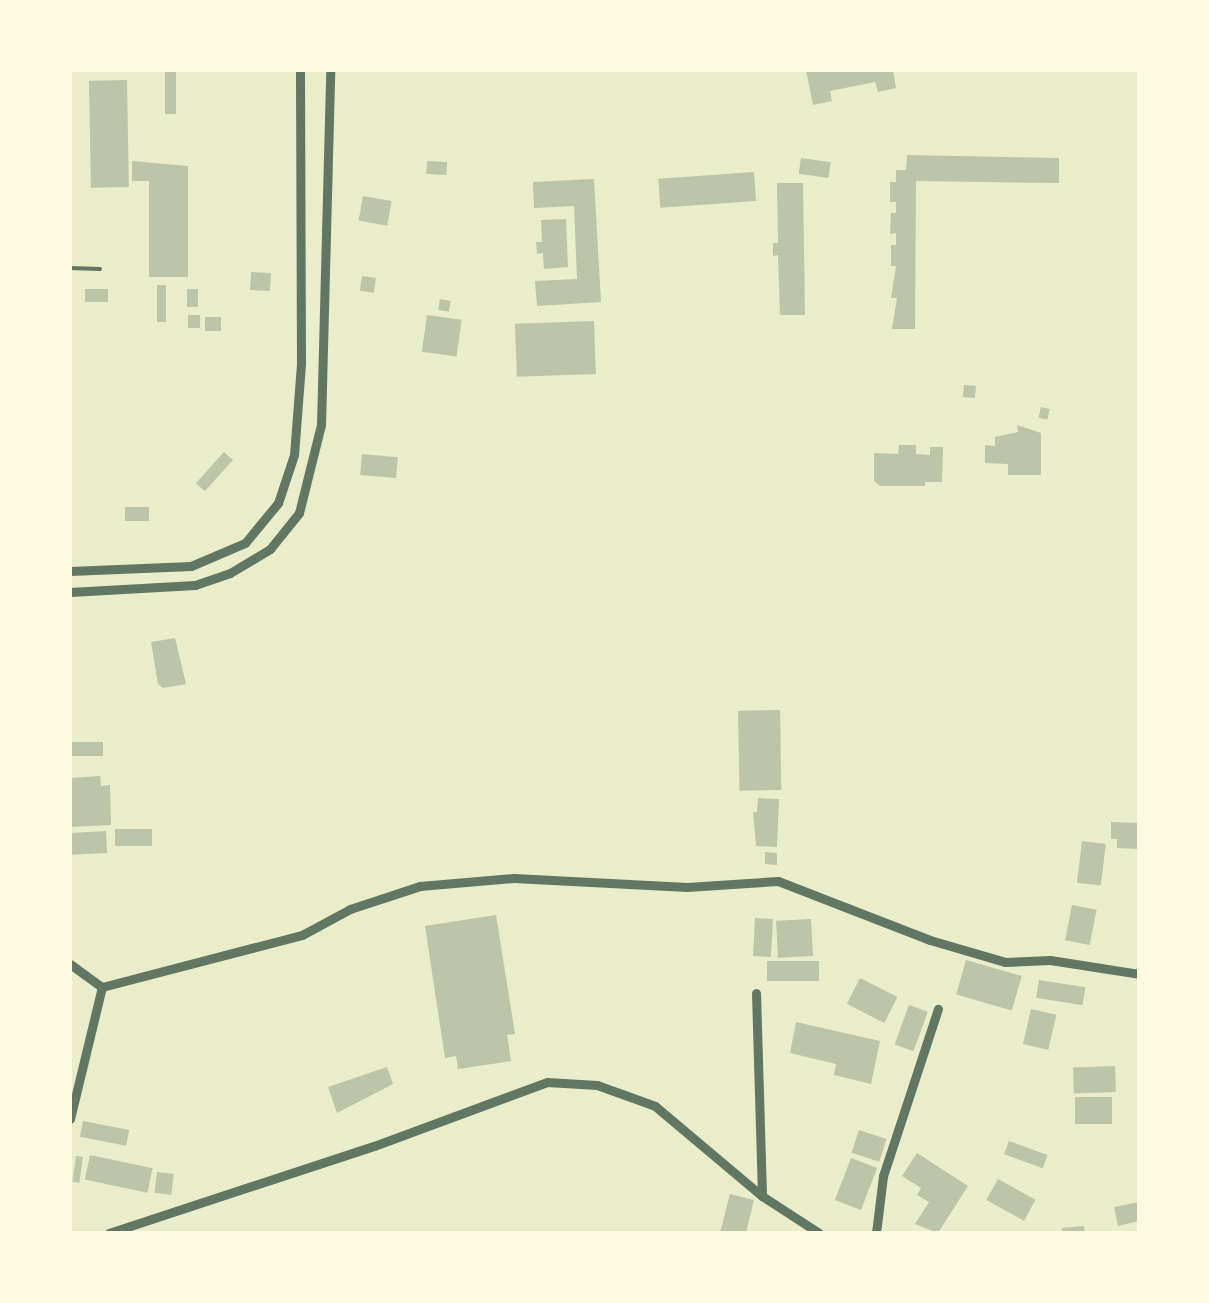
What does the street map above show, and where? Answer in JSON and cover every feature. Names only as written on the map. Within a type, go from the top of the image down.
[{"type":"street","points":[[70,571],[191,566],[245,542],[278,504],[294,455],[301,363],[300,70]]},
{"type":"street","points":[[70,592],[195,585],[230,573],[270,550],[300,512],[321,425],[330,70]]},
{"type":"street","points":[[102,987],[302,935],[350,908],[420,886],[499,878],[687,888],[778,881],[930,940],[1005,962],[1050,960],[1139,974]]},
{"type":"street","points":[[70,964],[102,987]]},
{"type":"street","points":[[70,1119],[102,987]]},
{"type":"street","points":[[756,993],[762,1196]]},
{"type":"street","points":[[876,1233],[884,1176],[938,1009]]},
{"type":"street","points":[[109,1233],[374,1146],[547,1082],[597,1085],[655,1106],[762,1196],[819,1233]]},
{"type":"lane","points":[[70,268],[100,269]]},
{"type":"building","points":[[165,70],[176,70],[176,114],[165,114]]},
{"type":"building","points":[[806,70],[893,70],[896,88],[878,92],[875,82],[830,91],[832,101],[813,105]]},
{"type":"building","points":[[127,80],[129,187],[91,188],[89,81]]},
{"type":"building","points":[[907,155],[1059,158],[1059,183],[916,181],[915,329],[892,329],[897,298],[891,298],[896,266],[891,266],[891,245],[896,245],[896,233],[890,234],[896,202],[890,202],[890,182],[896,182],[896,170],[906,170]]},
{"type":"building","points":[[801,158],[831,162],[828,178],[799,174]]},
{"type":"building","points":[[132,161],[188,166],[188,277],[149,277],[149,181],[132,181]]},
{"type":"building","points":[[427,161],[447,162],[446,175],[426,174]]},
{"type":"building","points":[[754,172],[756,201],[660,208],[658,179]]},
{"type":"building","points":[[594,179],[601,302],[537,306],[535,281],[577,279],[574,206],[534,208],[533,182]]},
{"type":"building","points":[[777,183],[803,183],[805,315],[780,315],[778,255],[773,256],[773,243],[778,243]]},
{"type":"building","points":[[363,196],[392,201],[387,226],[359,221]]},
{"type":"building","points":[[566,219],[568,267],[544,269],[543,253],[537,254],[536,242],[542,242],[541,220]]},
{"type":"building","points":[[251,272],[271,273],[270,291],[250,290]]},
{"type":"building","points":[[362,276],[376,278],[374,293],[360,291]]},
{"type":"building","points":[[157,285],[166,285],[166,322],[157,322]]},
{"type":"building","points":[[85,289],[108,289],[108,302],[85,302]]},
{"type":"building","points":[[187,289],[198,289],[198,307],[187,307]]},
{"type":"building","points":[[440,299],[451,301],[449,312],[438,310]]},
{"type":"building","points":[[188,315],[200,315],[200,328],[188,328]]},
{"type":"building","points":[[427,315],[462,320],[457,357],[422,352]]},
{"type":"building","points":[[205,317],[221,317],[221,331],[205,331]]},
{"type":"building","points":[[594,321],[596,374],[517,377],[515,324]]},
{"type":"building","points":[[964,385],[976,386],[975,398],[963,397]]},
{"type":"building","points":[[1041,407],[1050,409],[1047,420],[1039,418]]},
{"type":"building","points":[[1017,425],[1041,433],[1041,475],[1008,475],[1008,464],[985,463],[985,445],[995,446],[995,437],[1018,432]]},
{"type":"building","points":[[899,445],[916,445],[916,454],[930,455],[930,447],[943,447],[942,482],[880,486],[874,481],[874,453],[898,454]]},
{"type":"building","points":[[224,452],[233,460],[205,491],[196,483]]},
{"type":"building","points":[[362,454],[398,457],[396,478],[360,475]]},
{"type":"building","points":[[125,507],[149,507],[149,521],[125,521]]},
{"type":"building","points":[[175,638],[186,684],[163,688],[158,684],[151,642]]},
{"type":"building","points":[[780,710],[781,790],[739,791],[738,711]]},
{"type":"building","points":[[70,742],[103,742],[103,756],[70,756]]},
{"type":"building","points":[[100,776],[101,786],[110,785],[111,825],[70,827],[70,778]]},
{"type":"building","points":[[758,798],[779,799],[777,847],[756,846],[753,812],[757,812]]},
{"type":"building","points":[[1111,822],[1139,823],[1139,849],[1117,848],[1117,839],[1111,839]]},
{"type":"building","points":[[115,829],[152,829],[152,846],[115,846]]},
{"type":"building","points":[[106,831],[107,853],[71,855],[70,833]]},
{"type":"building","points":[[1082,841],[1106,844],[1101,886],[1077,883]]},
{"type":"building","points":[[765,852],[777,853],[777,865],[765,864]]},
{"type":"building","points":[[1072,905],[1097,910],[1090,945],[1065,940]]},
{"type":"building","points":[[496,915],[515,1034],[507,1035],[511,1061],[458,1069],[456,1056],[445,1058],[425,926]]},
{"type":"building","points":[[755,918],[773,919],[771,957],[753,956]]},
{"type":"building","points":[[811,919],[813,956],[778,958],[776,921]]},
{"type":"building","points":[[966,960],[1022,976],[1012,1011],[956,995]]},
{"type":"building","points":[[767,961],[819,961],[819,981],[767,981]]},
{"type":"building","points":[[860,978],[897,997],[884,1023],[847,1004]]},
{"type":"building","points":[[1039,980],[1085,987],[1083,1005],[1036,998]]},
{"type":"building","points":[[909,1005],[928,1012],[913,1051],[895,1044]]},
{"type":"building","points":[[1031,1009],[1056,1015],[1048,1050],[1023,1044]]},
{"type":"building","points":[[796,1022],[880,1041],[871,1084],[834,1075],[836,1064],[790,1053]]},
{"type":"building","points":[[1115,1066],[1116,1092],[1074,1093],[1073,1067]]},
{"type":"building","points":[[387,1067],[393,1084],[337,1113],[328,1087]]},
{"type":"building","points":[[1075,1097],[1112,1097],[1112,1124],[1075,1124]]},
{"type":"building","points":[[83,1121],[129,1130],[126,1146],[80,1137]]},
{"type":"building","points":[[859,1130],[887,1139],[879,1162],[852,1153]]},
{"type":"building","points":[[1009,1141],[1048,1155],[1043,1168],[1004,1154]]},
{"type":"building","points":[[917,1153],[968,1186],[938,1233],[915,1224],[929,1202],[917,1195],[921,1188],[902,1176]]},
{"type":"building","points":[[90,1155],[153,1168],[147,1193],[85,1179]]},
{"type":"building","points":[[76,1156],[83,1157],[79,1183],[72,1182]]},
{"type":"building","points":[[851,1158],[877,1168],[861,1210],[835,1200]]},
{"type":"building","points":[[157,1172],[174,1174],[171,1195],[154,1193]]},
{"type":"building","points":[[998,1179],[1036,1200],[1024,1221],[986,1200]]},
{"type":"building","points":[[730,1194],[754,1200],[746,1233],[720,1233]]},
{"type":"building","points":[[1139,1202],[1139,1221],[1118,1226],[1114,1207]]},
{"type":"building","points":[[1084,1226],[1085,1233],[1062,1233],[1062,1228]]}]
